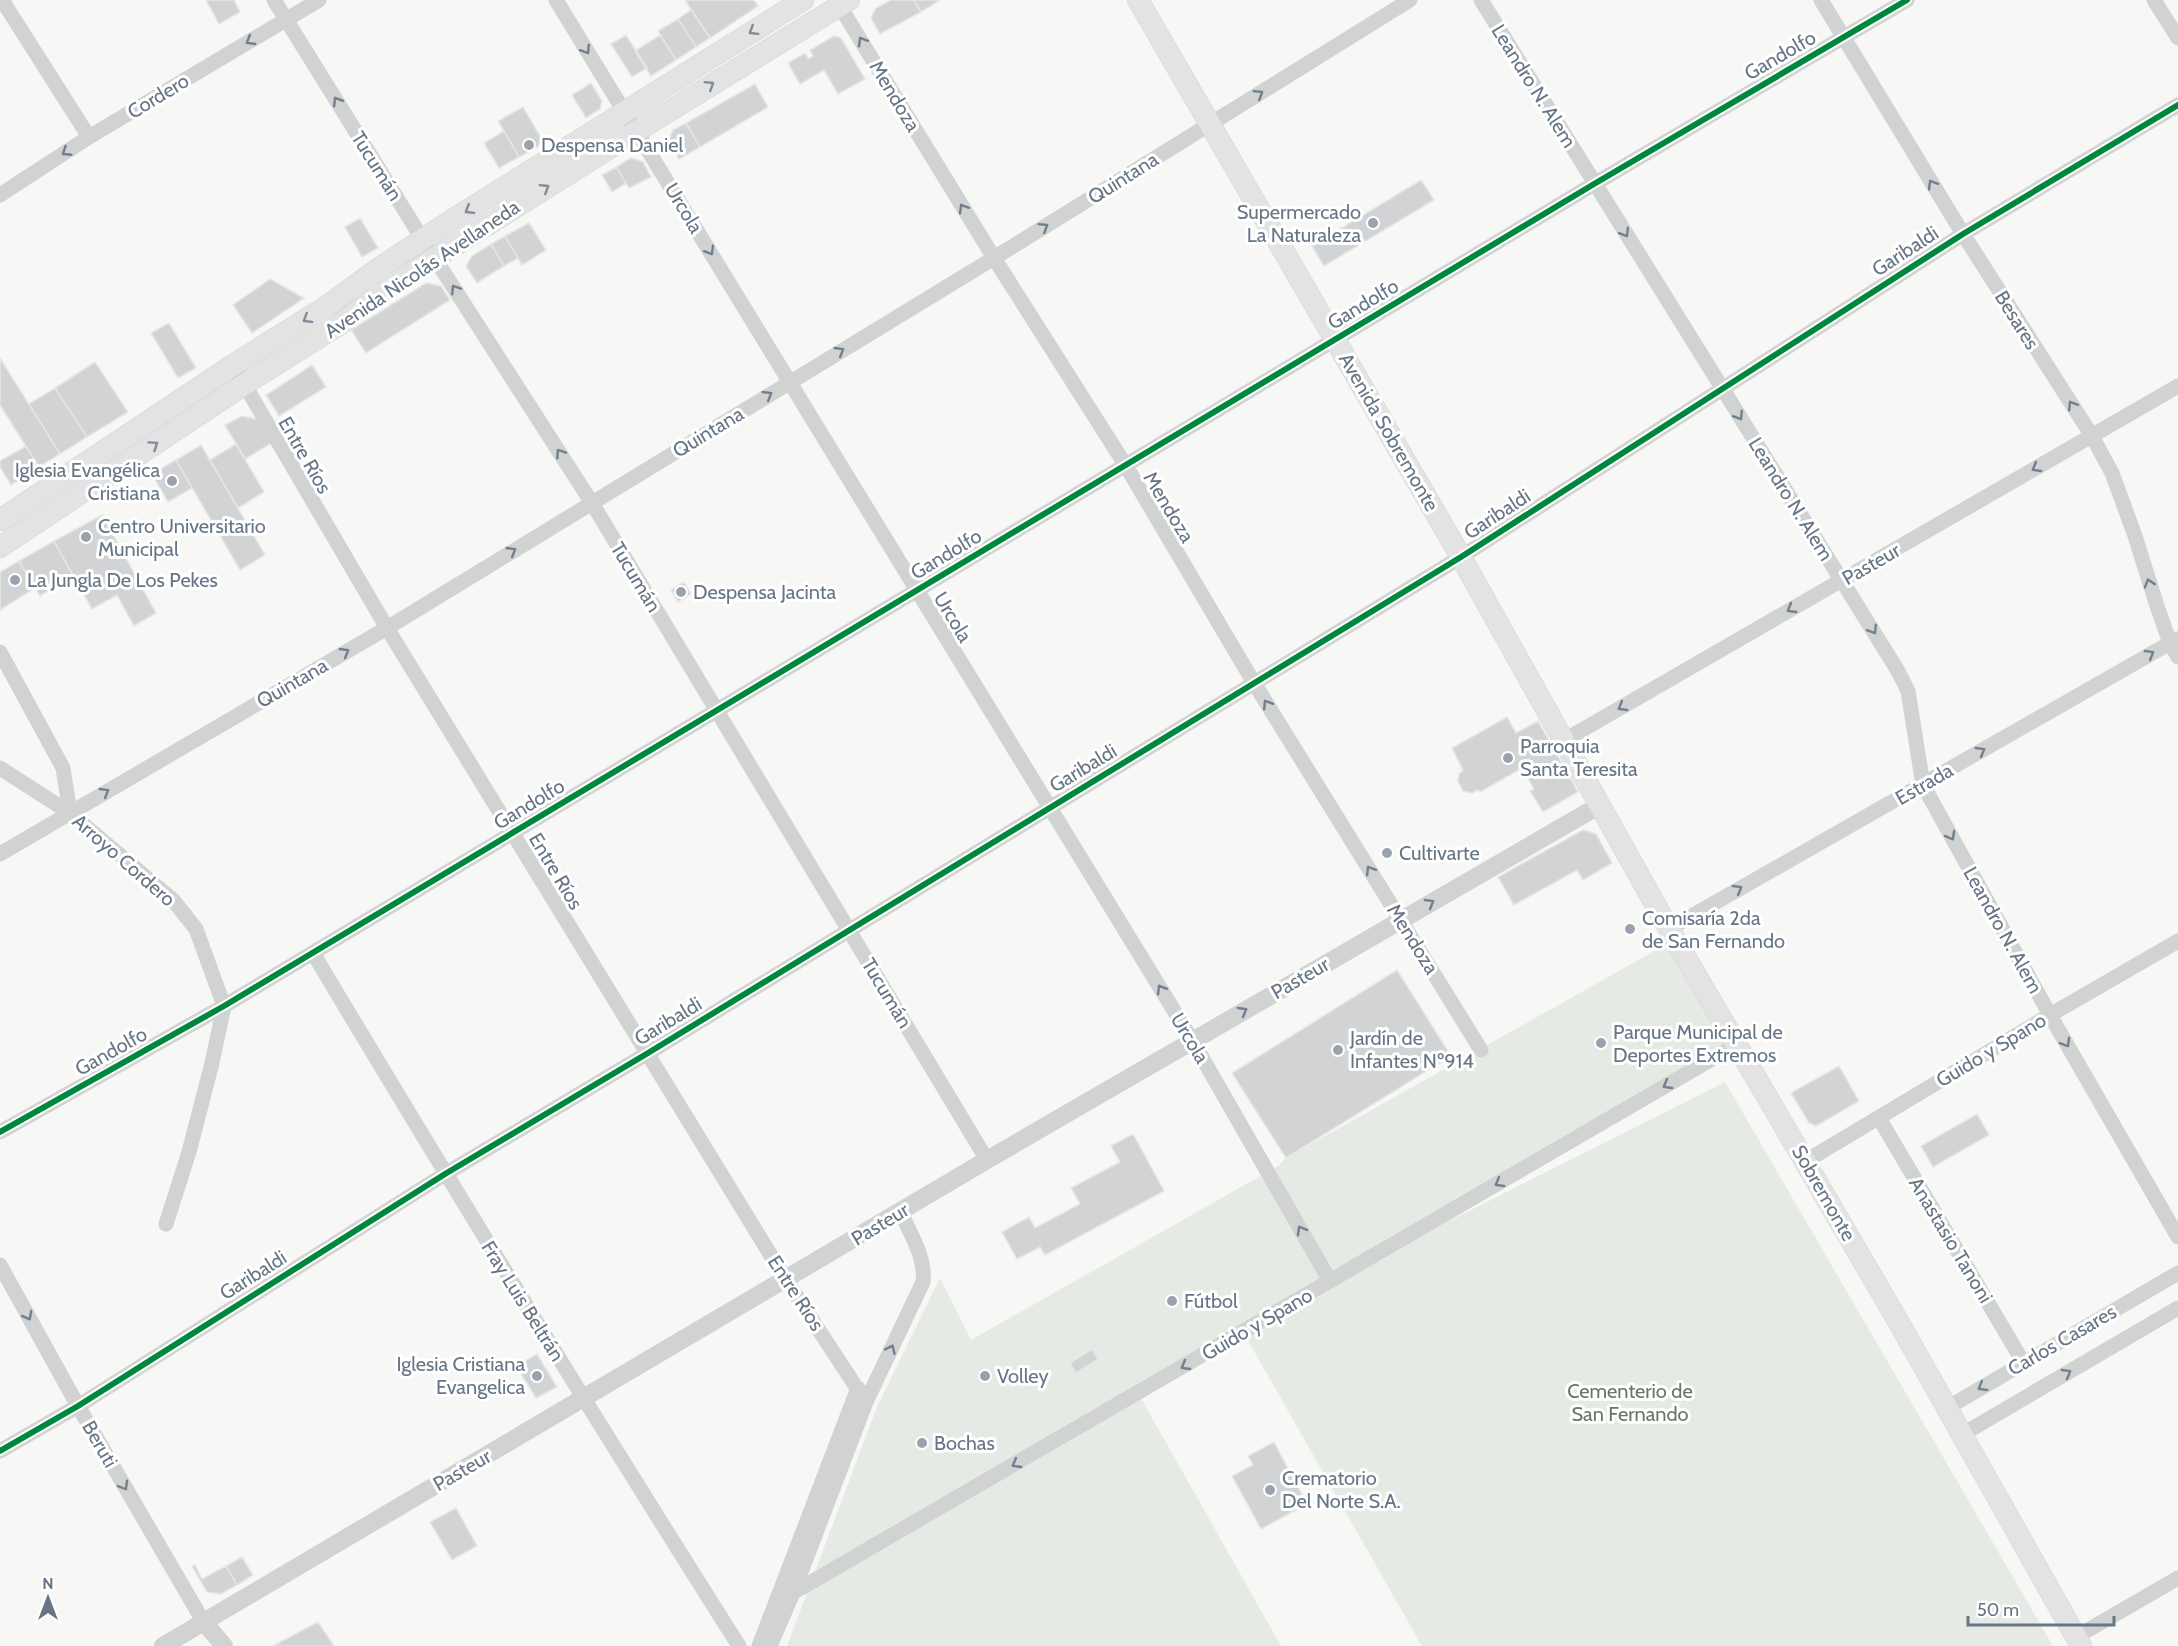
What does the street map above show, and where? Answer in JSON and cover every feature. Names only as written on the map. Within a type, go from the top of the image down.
[{"type":"main road","name":"Avenida Nicolás Avellaneda","points":[[0,547],[245,384],[339,325],[387,288],[429,249],[625,112],[803,0]]},
{"type":"main road","name":"Avenida Sobremonte","points":[[1138,0],[1461,557],[1563,741]]},
{"type":"main road","name":"Avenida Nicolás Avellaneda","points":[[0,520],[233,365],[327,306],[382,266],[429,249],[637,130],[842,2]]},
{"type":"main road","name":"Sobremonte","points":[[1563,741],[1736,1045],[1806,1161],[1963,1434],[2079,1642]]},
{"type":"street","points":[[2,0],[89,137]]},
{"type":"street","name":"Tucumán","points":[[274,0],[591,503],[987,1160]]},
{"type":"street","name":"Cordero","points":[[0,195],[89,137],[319,0]]},
{"type":"street","name":"Urcola","points":[[555,0],[637,130],[1192,1040],[1330,1281]]},
{"type":"street","name":"Quintana","points":[[0,854],[387,628],[994,258],[1410,0]]},
{"type":"street","name":"Leandro N. Alem","points":[[1481,0],[1898,671],[1908,691],[1923,785],[2050,1015],[2178,1237]]},
{"type":"street","name":"Besares","points":[[1821,0],[2112,473],[2175,646]]},
{"type":"street","name":"Gandolfo","points":[[0,1132],[224,1006],[1594,184],[1907,0]]},
{"type":"street","points":[[2154,0],[2178,38]]},
{"type":"street","name":"Mendoza","points":[[842,2],[994,258],[1126,466],[1254,683],[1481,1050]]},
{"type":"street","name":"Garibaldi","points":[[0,1451],[78,1406],[445,1174],[648,1053],[1461,557],[1963,234],[2178,105]]},
{"type":"street","name":"Entre Ríos","points":[[233,365],[387,628],[786,1280],[862,1395]]},
{"type":"street","name":"Pasteur","points":[[1563,741],[2178,386]]},
{"type":"street","name":"Estrada","points":[[1669,928],[2175,646]]},
{"type":"street","points":[[0,652],[63,768],[70,813]]},
{"type":"street","name":"Arroyo Cordero","points":[[0,768],[70,813],[174,900],[196,929],[224,1006]]},
{"type":"street","name":"Pasteur","points":[[163,1646],[1192,1040],[1600,805]]},
{"type":"street","name":"Guido y Spano","points":[[1806,1161],[2178,941]]},
{"type":"street","name":"Fray Luis Beltrán","points":[[313,953],[583,1399],[739,1646]]},
{"type":"street","points":[[166,1224],[189,1152],[224,1006]]},
{"type":"street","name":"Guido y Spano","points":[[777,1602],[1736,1045]]},
{"type":"street","name":"Anastasio Tanoni","points":[[1879,1118],[2023,1362]]},
{"type":"street","points":[[759,1646],[862,1395],[923,1282],[922,1261],[901,1212]]},
{"type":"street","name":"Beruti","points":[[0,1265],[78,1406],[203,1621]]},
{"type":"street","name":"Carlos Casares","points":[[1947,1408],[2178,1273]]},
{"type":"street","name":"Carlos Casares","points":[[1963,1434],[2178,1308]]},
{"type":"street","points":[[770,1646],[793,1593],[862,1395]]},
{"type":"street","points":[[2079,1642],[2178,1578]]},
{"type":"street","points":[[203,1621],[224,1646]]},
{"type":"green space","name":"Cementerio de San Fernando","points":[[1667,944],[1728,1050],[1344,1274],[1725,1082],[2053,1646],[1422,1646],[1243,1332],[1138,1393],[1281,1646],[787,1646],[877,1407],[940,1278],[971,1340],[1278,1166],[1286,1158]]},
{"type":"building","points":[[206,0],[234,0],[240,12],[219,24]]},
{"type":"building","points":[[685,0],[754,0],[758,6],[710,38]]},
{"type":"building","points":[[891,0],[914,0],[921,12],[880,34],[871,18],[876,8]]},
{"type":"building","points":[[914,0],[940,0],[921,12]]},
{"type":"building","points":[[691,10],[710,38],[696,47],[678,19]]},
{"type":"building","points":[[678,19],[696,47],[676,60],[658,31]]},
{"type":"building","points":[[626,35],[647,68],[632,77],[611,44]]},
{"type":"building","points":[[660,35],[676,60],[651,76],[635,51]]},
{"type":"building","points":[[834,36],[841,38],[865,79],[838,94],[824,70],[800,84],[788,63],[805,53],[808,59],[813,56],[810,50]]},
{"type":"building","points":[[591,83],[602,101],[600,109],[586,118],[572,95]]},
{"type":"building","points":[[755,84],[768,107],[700,147],[686,123]]},
{"type":"building","points":[[523,107],[544,143],[519,157],[498,121]]},
{"type":"building","points":[[686,123],[700,147],[679,159],[669,140],[673,130]]},
{"type":"building","points":[[504,131],[519,157],[499,168],[484,143]]},
{"type":"building","points":[[631,158],[643,162],[651,177],[629,188],[616,167]]},
{"type":"building","points":[[616,167],[626,183],[612,192],[602,175]]},
{"type":"building","name":"Supermercado La Naturaleza","points":[[1421,180],[1434,200],[1324,266],[1312,246]]},
{"type":"building","points":[[360,218],[378,248],[362,257],[345,227]]},
{"type":"building","points":[[529,223],[546,250],[522,265],[505,236]]},
{"type":"building","points":[[505,236],[518,258],[504,266],[491,244]]},
{"type":"building","points":[[491,244],[504,266],[477,283],[466,266],[472,256]]},
{"type":"building","points":[[270,279],[304,298],[252,333],[233,305]]},
{"type":"building","points":[[426,283],[441,286],[450,300],[366,353],[351,330]]},
{"type":"building","points":[[169,323],[196,368],[178,378],[151,333]]},
{"type":"building","points":[[0,358],[60,454],[39,467],[0,405]]},
{"type":"building","points":[[95,362],[128,412],[87,437],[55,388]]},
{"type":"building","points":[[312,365],[326,387],[279,416],[266,395]]},
{"type":"building","points":[[55,388],[87,437],[60,454],[29,404]]},
{"type":"building","points":[[242,416],[260,420],[273,442],[245,459],[225,425]]},
{"type":"building","points":[[236,444],[264,492],[238,508],[210,460]]},
{"type":"building","points":[[201,445],[265,555],[240,570],[176,460]]},
{"type":"building","points":[[26,446],[39,467],[11,485],[0,467],[0,461]]},
{"type":"building","name":"Iglesia Evangélica Cristiana","points":[[176,460],[192,488],[168,502],[152,474]]},
{"type":"building","name":"Centro Universitario Municipal","points":[[102,515],[156,613],[134,626],[117,595],[92,609],[54,541]]},
{"type":"building","points":[[54,541],[73,576],[40,596],[19,561]]},
{"type":"building","name":"La Jungla De Los Pekes","points":[[19,561],[35,588],[0,610],[0,572]]},
{"type":"building","name":"Despensa Jacinta","points":[[684,582],[691,594],[678,602],[671,590]]},
{"type":"building","name":"Parroquia Santa Teresita","points":[[1507,717],[1516,733],[1538,721],[1578,792],[1543,812],[1530,791],[1534,789],[1522,768],[1480,792],[1478,790],[1472,793],[1463,791],[1458,781],[1459,774],[1463,770],[1452,748]]},
{"type":"building","points":[[1583,830],[1596,834],[1612,863],[1583,880],[1577,870],[1514,905],[1498,877]]},
{"type":"building","points":[[1397,970],[1451,1056],[1286,1158],[1232,1073]]},
{"type":"building","points":[[1839,1066],[1859,1101],[1816,1126],[1809,1123],[1791,1093]]},
{"type":"building","points":[[1977,1114],[1989,1135],[1933,1167],[1921,1146]]},
{"type":"building","points":[[1133,1134],[1164,1191],[1045,1255],[1040,1247],[1017,1259],[1002,1232],[1029,1217],[1035,1228],[1080,1204],[1071,1188],[1120,1162],[1111,1146]]},
{"type":"building","points":[[1092,1349],[1098,1359],[1076,1373],[1070,1363]]},
{"type":"building","name":"Iglesia Cristiana Evangelica","points":[[537,1354],[557,1387],[536,1398],[516,1366]]},
{"type":"building","name":"Crematorio Del Norte S.A.","points":[[1274,1442],[1307,1504],[1261,1529],[1232,1476],[1253,1465],[1248,1456]]},
{"type":"building","points":[[456,1508],[477,1546],[452,1560],[430,1522]]},
{"type":"building","points":[[242,1557],[253,1575],[237,1585],[226,1566]]},
{"type":"building","points":[[195,1565],[202,1579],[226,1566],[237,1585],[221,1594],[207,1592],[192,1566]]},
{"type":"building","points":[[318,1622],[334,1646],[273,1646]]},
{"type":"cycle path","points":[[0,1132],[224,1006],[1594,184],[1907,0]]},
{"type":"cycle path","points":[[0,1451],[78,1406],[445,1174],[648,1053],[1461,557],[1963,234],[2178,105]]},
{"type":"place","name":"Despensa Daniel","points":[[529,145]]},
{"type":"place","name":"Supermercado La Naturaleza","points":[[1373,223]]},
{"type":"place","name":"Iglesia Evangélica Cristiana","points":[[172,481]]},
{"type":"place","name":"Centro Universitario Municipal","points":[[86,537]]},
{"type":"place","name":"La Jungla De Los Pekes","points":[[15,580]]},
{"type":"place","name":"Despensa Jacinta","points":[[681,592]]},
{"type":"place","name":"Parroquia Santa Teresita","points":[[1508,758]]},
{"type":"place","name":"Cultivarte","points":[[1387,853]]},
{"type":"place","name":"Comisaría 2da de San Fernando","points":[[1630,929]]},
{"type":"place","name":"Parque Municipal de Deportes Extremos","points":[[1601,1043]]},
{"type":"place","name":"Jardín de Infantes Nº914","points":[[1338,1050]]},
{"type":"place","name":"Fútbol","points":[[1172,1301]]},
{"type":"place","name":"Iglesia Cristiana Evangelica","points":[[537,1376]]},
{"type":"place","name":"Volley","points":[[985,1376]]},
{"type":"place","name":"Bochas","points":[[922,1443]]},
{"type":"place","name":"Crematorio Del Norte S.A.","points":[[1270,1490]]}]
